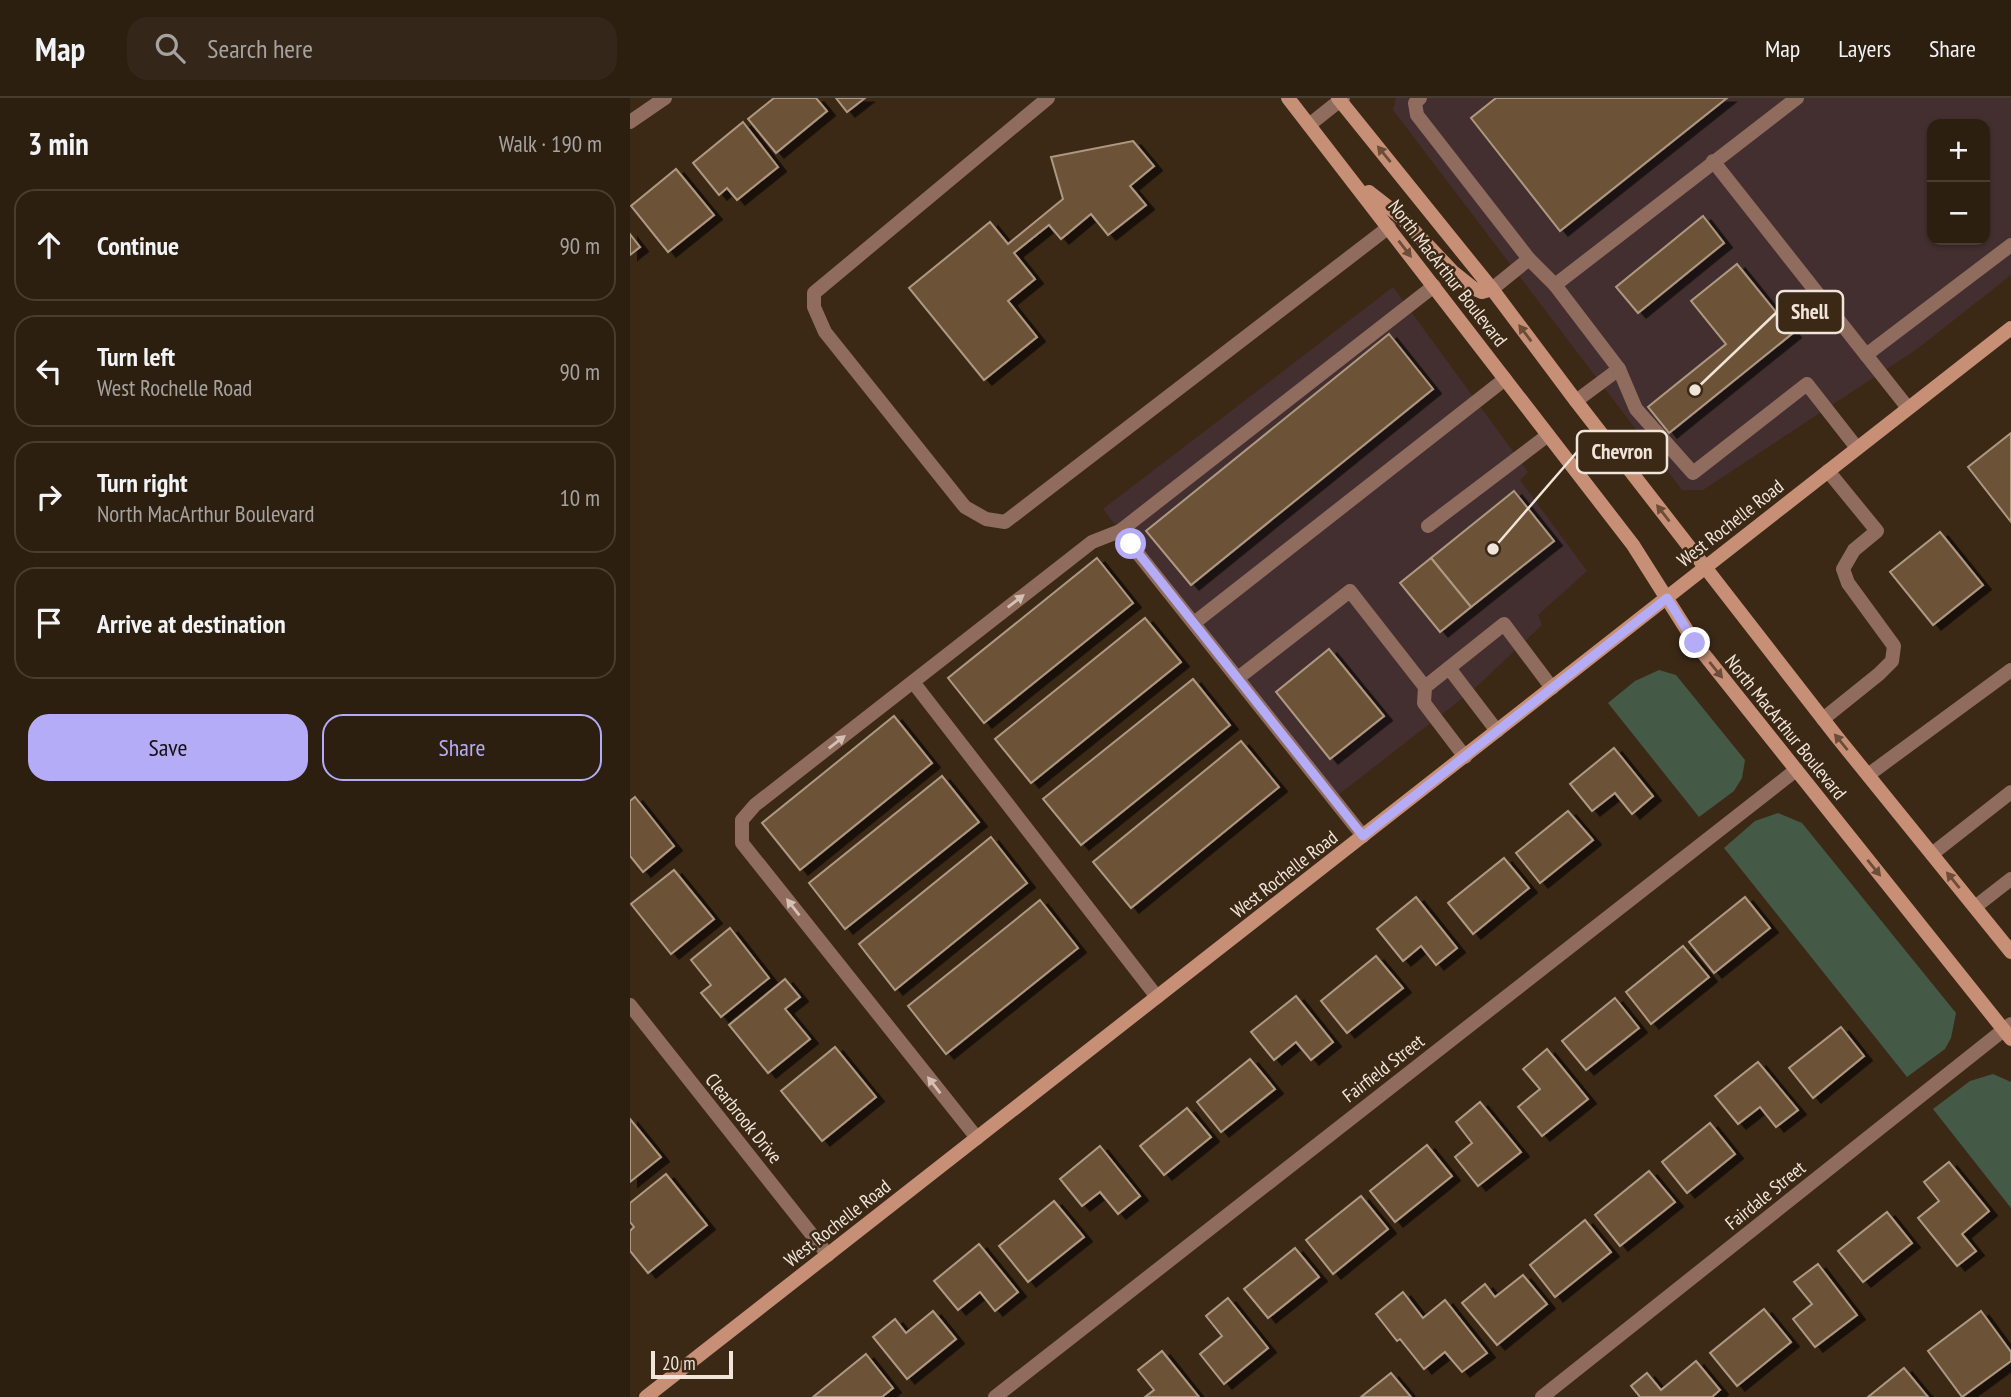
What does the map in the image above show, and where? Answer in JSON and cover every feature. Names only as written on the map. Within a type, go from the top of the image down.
[{"type":"main road","name":"North MacArthur Boulevard","points":[[1288,98],[1633,545],[1695,643],[2008,1031]]},
{"type":"main road","name":"North MacArthur Boulevard","points":[[1340,99],[1492,289],[1823,719],[2011,952]]},
{"type":"main road","points":[[1351,179],[1401,217],[1453,272],[1473,288],[1482,292],[1492,289]]},
{"type":"main road","name":"West Rochelle Road","points":[[646,1397],[2011,328]]},
{"type":"street","points":[[630,122],[665,98]]},
{"type":"street","points":[[1048,98],[814,293],[814,307],[825,332],[965,507],[986,519],[1005,522],[1389,227]]},
{"type":"street","points":[[1420,98],[1415,103],[1417,115],[1529,259],[1555,285],[1619,369],[1636,409],[1693,473],[1807,384],[1857,449]]},
{"type":"street","points":[[1555,285],[1797,98]]},
{"type":"street","points":[[1309,125],[1340,99]]},
{"type":"street","points":[[1713,162],[1908,408]]},
{"type":"street","points":[[1866,355],[2011,244]]},
{"type":"street","points":[[1492,289],[1529,259]]},
{"type":"street","points":[[977,1138],[742,844],[742,820],[755,805],[1092,542],[1120,531],[1434,286]]},
{"type":"street","points":[[1576,401],[1619,369]]},
{"type":"street","points":[[1194,622],[1506,379]]},
{"type":"street","points":[[1428,526],[1548,435]]},
{"type":"street","points":[[1823,719],[1892,661],[1894,646],[1848,583],[1843,569],[1854,550],[1877,531],[1828,471]]},
{"type":"street","points":[[1120,531],[1363,836]]},
{"type":"street","points":[[1238,678],[1350,591],[1425,687],[1424,703],[1465,757]]},
{"type":"street","points":[[1425,687],[1504,624],[1552,688]]},
{"type":"street","points":[[1449,668],[1497,731]]},
{"type":"street","points":[[1868,775],[2011,670]]},
{"type":"street","points":[[913,682],[1157,997]]},
{"type":"street","name":"Fairfield Street","points":[[995,1397],[1796,770]]},
{"type":"street","points":[[1932,854],[2011,792]]},
{"type":"street","points":[[1975,907],[2011,878]]},
{"type":"street","name":"Clearbrook Drive","points":[[630,1005],[828,1255]]},
{"type":"street","name":"Fairdale Street","points":[[1542,1397],[2008,1031]]},
{"type":"shaded area","points":[[1396,98],[2011,98],[2011,275],[1917,349],[1703,490],[1682,490],[1393,110]]},
{"type":"shaded area","points":[[1393,287],[1528,472],[1520,480],[1587,571],[1538,615],[1542,625],[1473,690],[1329,802],[1103,509]]},
{"type":"green space","points":[[1659,670],[1676,675],[1745,760],[1742,778],[1734,791],[1699,817],[1608,703],[1635,681]]},
{"type":"green space","points":[[1778,813],[1802,823],[1956,1013],[1951,1038],[1945,1049],[1907,1077],[1724,848],[1755,821]]},
{"type":"green space","points":[[1993,1074],[2011,1082],[2011,1208],[1933,1109],[1970,1081]]},
{"type":"building","points":[[774,98],[816,98],[827,111],[776,153],[748,119]]},
{"type":"building","points":[[836,98],[865,98],[847,112]]},
{"type":"building","points":[[1496,98],[1727,98],[1560,231],[1471,118]]},
{"type":"building","points":[[743,122],[778,167],[737,200],[727,188],[719,195],[693,163]]},
{"type":"building","points":[[1133,141],[1154,166],[1130,186],[1146,205],[1108,235],[1091,214],[1061,239],[1049,225],[1014,253],[1035,279],[1008,301],[1037,337],[984,380],[909,288],[990,222],[1008,244],[1063,199],[1051,157]]},
{"type":"building","points":[[676,169],[714,215],[668,252],[631,206]]},
{"type":"building","points":[[1703,216],[1724,243],[1638,313],[1616,287]]},
{"type":"building","points":[[630,234],[640,247],[630,255]]},
{"type":"building","points":[[1737,264],[1793,333],[1669,433],[1648,407],[1726,344],[1691,301]]},
{"type":"building","points":[[1389,334],[1433,389],[1191,585],[1146,531]]},
{"type":"building","points":[[2011,433],[2011,522],[1968,467]]},
{"type":"building","points":[[1514,491],[1554,541],[1471,607],[1431,558]]},
{"type":"building","points":[[1940,532],[1983,585],[1933,625],[1890,572]]},
{"type":"building","points":[[1097,558],[1133,603],[984,723],[948,678]]},
{"type":"building","points":[[1431,558],[1471,607],[1440,632],[1400,583]]},
{"type":"building","points":[[1145,618],[1181,662],[1031,783],[995,739]]},
{"type":"building","points":[[1329,649],[1384,716],[1330,759],[1276,692]]},
{"type":"building","points":[[1193,679],[1230,725],[1081,845],[1043,799]]},
{"type":"building","points":[[894,716],[932,763],[800,870],[762,823]]},
{"type":"building","points":[[1241,741],[1279,787],[1131,908],[1093,862]]},
{"type":"building","points":[[1614,748],[1653,796],[1632,814],[1615,793],[1592,811],[1570,784]]},
{"type":"building","points":[[942,776],[979,822],[845,929],[809,883]]},
{"type":"building","points":[[635,797],[674,846],[643,872],[630,856],[630,801]]},
{"type":"building","points":[[1568,811],[1593,840],[1540,883],[1516,853]]},
{"type":"building","points":[[991,837],[1027,883],[895,990],[859,944]]},
{"type":"building","points":[[1504,858],[1529,888],[1473,934],[1448,903]]},
{"type":"building","points":[[674,870],[714,919],[671,954],[631,904]]},
{"type":"building","points":[[1416,897],[1457,948],[1436,965],[1421,946],[1403,961],[1377,929]]},
{"type":"building","points":[[1745,897],[1770,928],[1714,973],[1689,942]]},
{"type":"building","points":[[1040,900],[1078,948],[946,1054],[908,1006]]},
{"type":"building","points":[[730,928],[769,978],[721,1017],[701,993],[711,985],[691,960]]},
{"type":"building","points":[[1683,946],[1709,977],[1651,1024],[1626,992]]},
{"type":"building","points":[[1376,956],[1403,988],[1347,1033],[1321,1001]]},
{"type":"building","points":[[785,979],[800,997],[785,1009],[810,1039],[768,1073],[729,1025]]},
{"type":"building","points":[[1296,996],[1333,1042],[1311,1060],[1296,1042],[1274,1060],[1251,1032]]},
{"type":"building","points":[[1615,998],[1639,1028],[1586,1070],[1562,1041]]},
{"type":"building","points":[[1841,1027],[1864,1056],[1813,1098],[1789,1068]]},
{"type":"building","points":[[835,1047],[876,1097],[822,1141],[781,1091]]},
{"type":"building","points":[[1547,1049],[1588,1099],[1542,1136],[1518,1107],[1540,1089],[1523,1069]]},
{"type":"building","points":[[1250,1059],[1275,1089],[1221,1132],[1197,1102]]},
{"type":"building","points":[[1758,1062],[1798,1110],[1776,1127],[1760,1107],[1738,1124],[1715,1096]]},
{"type":"building","points":[[1480,1102],[1521,1152],[1478,1186],[1455,1157],[1472,1143],[1456,1122]]},
{"type":"building","points":[[1187,1108],[1211,1137],[1164,1175],[1140,1146]]},
{"type":"building","points":[[630,1119],[661,1157],[630,1182]]},
{"type":"building","points":[[1710,1123],[1735,1154],[1687,1193],[1662,1162]]},
{"type":"building","points":[[1427,1145],[1452,1176],[1395,1222],[1370,1191]]},
{"type":"building","points":[[1100,1146],[1140,1196],[1118,1214],[1100,1192],[1082,1206],[1060,1179]]},
{"type":"building","points":[[1949,1162],[1989,1211],[1962,1234],[1976,1251],[1957,1266],[1918,1218],[1939,1201],[1924,1182]]},
{"type":"building","points":[[1649,1171],[1675,1202],[1620,1246],[1595,1215]]},
{"type":"building","points":[[666,1174],[707,1225],[648,1273],[630,1251],[630,1231],[634,1227],[630,1222],[630,1203]]},
{"type":"building","points":[[1361,1196],[1388,1229],[1333,1274],[1306,1240]]},
{"type":"building","points":[[1054,1201],[1084,1237],[1028,1282],[999,1246]]},
{"type":"building","points":[[1887,1212],[1912,1243],[1863,1282],[1838,1251]]},
{"type":"building","points":[[1585,1220],[1611,1252],[1555,1297],[1530,1265]]},
{"type":"building","points":[[979,1244],[1018,1292],[995,1311],[980,1292],[958,1310],[934,1281]]},
{"type":"building","points":[[1295,1248],[1319,1277],[1268,1318],[1244,1289]]},
{"type":"building","points":[[1818,1264],[1857,1315],[1815,1347],[1793,1319],[1812,1304],[1794,1282]]},
{"type":"building","points":[[1523,1275],[1547,1304],[1497,1345],[1462,1303],[1485,1284],[1495,1297]]},
{"type":"building","points":[[1403,1292],[1423,1318],[1445,1300],[1487,1353],[1462,1372],[1445,1352],[1424,1369],[1376,1314]]},
{"type":"building","points":[[1228,1298],[1268,1348],[1224,1384],[1200,1354],[1222,1336],[1206,1316]]},
{"type":"building","points":[[1764,1309],[1791,1342],[1737,1386],[1710,1353]]},
{"type":"building","points":[[933,1311],[956,1339],[907,1379],[873,1337],[895,1319],[906,1333]]},
{"type":"building","points":[[1981,1311],[2011,1352],[2011,1361],[1962,1397],[1928,1351]]},
{"type":"building","points":[[1162,1351],[1199,1397],[1145,1397],[1154,1390],[1138,1370]]},
{"type":"building","points":[[866,1354],[893,1388],[882,1397],[813,1397]]},
{"type":"building","points":[[1696,1361],[1720,1390],[1712,1397],[1640,1397],[1631,1386],[1647,1373],[1661,1390]]},
{"type":"building","points":[[1904,1368],[1928,1397],[1868,1397]]},
{"type":"building","points":[[1391,1373],[1411,1397],[1361,1397]]},
{"type":"place","name":"Shell","points":[[1695,390]]},
{"type":"place","name":"Chevron","points":[[1493,549]]},
{"type":"route","points":[[1131,544],[1363,836],[1667,598],[1695,643]]}]
